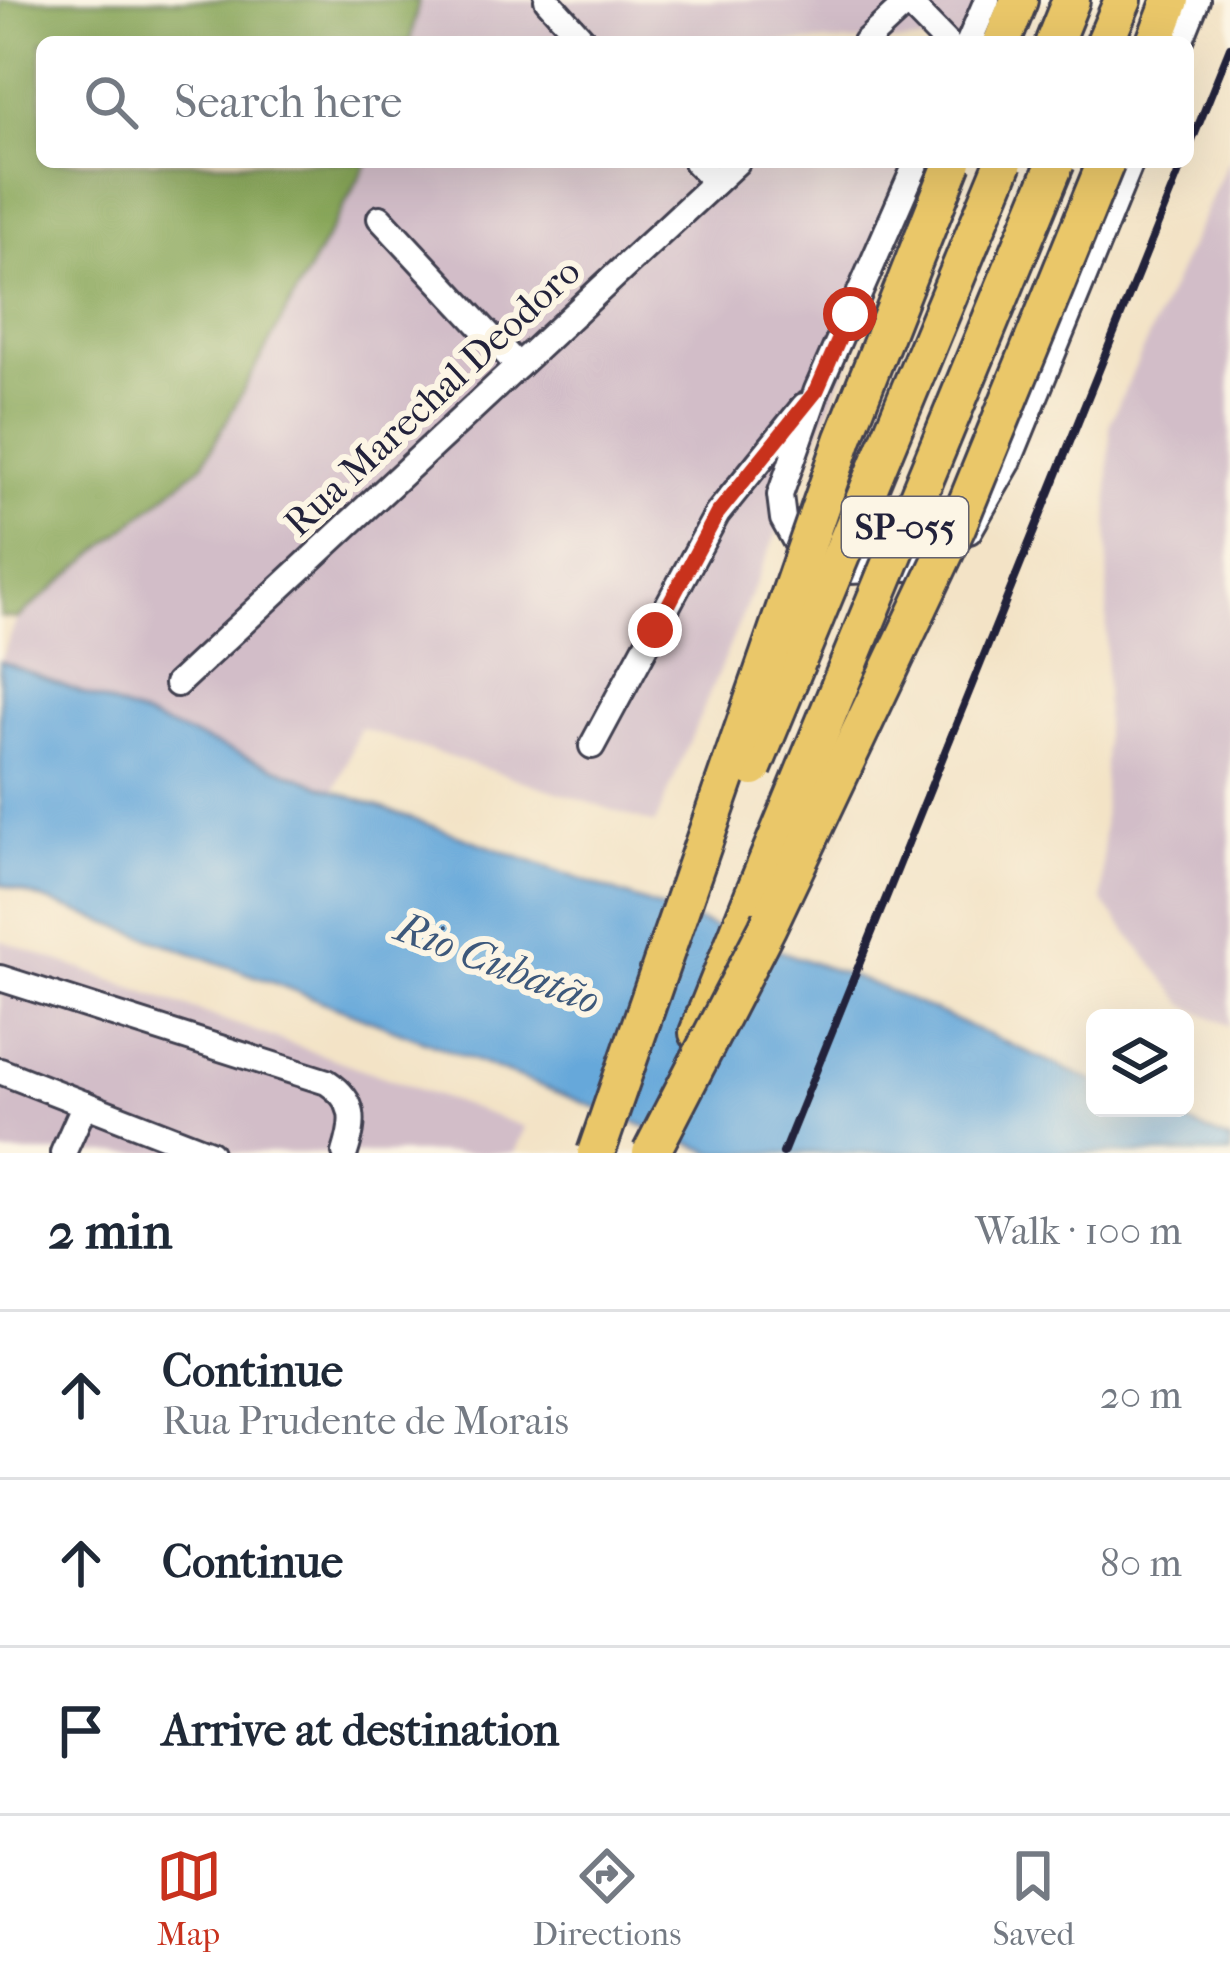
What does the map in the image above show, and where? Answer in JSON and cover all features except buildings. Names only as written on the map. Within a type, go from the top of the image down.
[{"type":"highway","points":[[1004,36],[1019,0]]},
{"type":"highway","points":[[1056,36],[1070,0]]},
{"type":"highway","points":[[1108,36],[1123,0]]},
{"type":"highway","points":[[1157,36],[1172,0]]},
{"type":"highway","points":[[596,1153],[844,438],[951,168]]},
{"type":"highway","name":"SP-055","points":[[596,1153],[1002,168]]},
{"type":"highway","name":"SP-055","points":[[650,1153],[1054,168]]},
{"type":"highway","points":[[650,1153],[767,928],[957,527],[1104,168]]},
{"type":"street","points":[[547,0],[580,36]]},
{"type":"street","points":[[972,36],[987,0]]},
{"type":"street","points":[[1182,36],[1197,0]]},
{"type":"street","points":[[871,36],[907,1],[940,36]]},
{"type":"street","points":[[702,168],[715,182]]},
{"type":"street","name":"Rua Marechal Deodoro","points":[[177,684],[730,168]]},
{"type":"street","points":[[914,168],[817,390],[780,494],[783,519],[803,555],[850,572],[923,567],[939,561],[973,527],[1008,463],[1129,168]]},
{"type":"street","points":[[380,218],[518,366]]},
{"type":"street","points":[[592,746],[717,514],[817,390]]},
{"type":"street","points":[[0,978],[327,1082],[344,1094],[351,1109],[352,1130],[344,1153]]},
{"type":"street","points":[[0,1071],[210,1153]]},
{"type":"street","points":[[63,1153],[85,1104]]},
{"type":"shaded area","points":[[419,0],[1000,0],[985,36],[411,36]]},
{"type":"shaded area","points":[[1230,156],[1230,1026],[1185,1005],[1102,901],[1110,423]]},
{"type":"shaded area","points":[[365,168],[929,168],[655,824],[360,728],[335,791],[0,661],[17,619],[203,464]]},
{"type":"shaded area","points":[[0,940],[525,1127],[514,1153],[0,1153]]},
{"type":"green space","points":[[0,0],[419,0],[411,36],[36,36],[36,168],[365,168],[203,464],[17,619],[0,617]]},
{"type":"water","name":"Rio Cubatão","points":[[0,661],[335,791],[880,987],[1086,1078],[1086,1117],[1175,1117],[1230,1141],[1230,1153],[714,1153],[277,984],[0,884]]},
{"type":"railway","points":[[1194,136],[1230,47]]},
{"type":"railway","points":[[783,1153],[1181,168]]},
{"type":"route","points":[[655,630],[717,514],[817,390],[850,314]]}]
